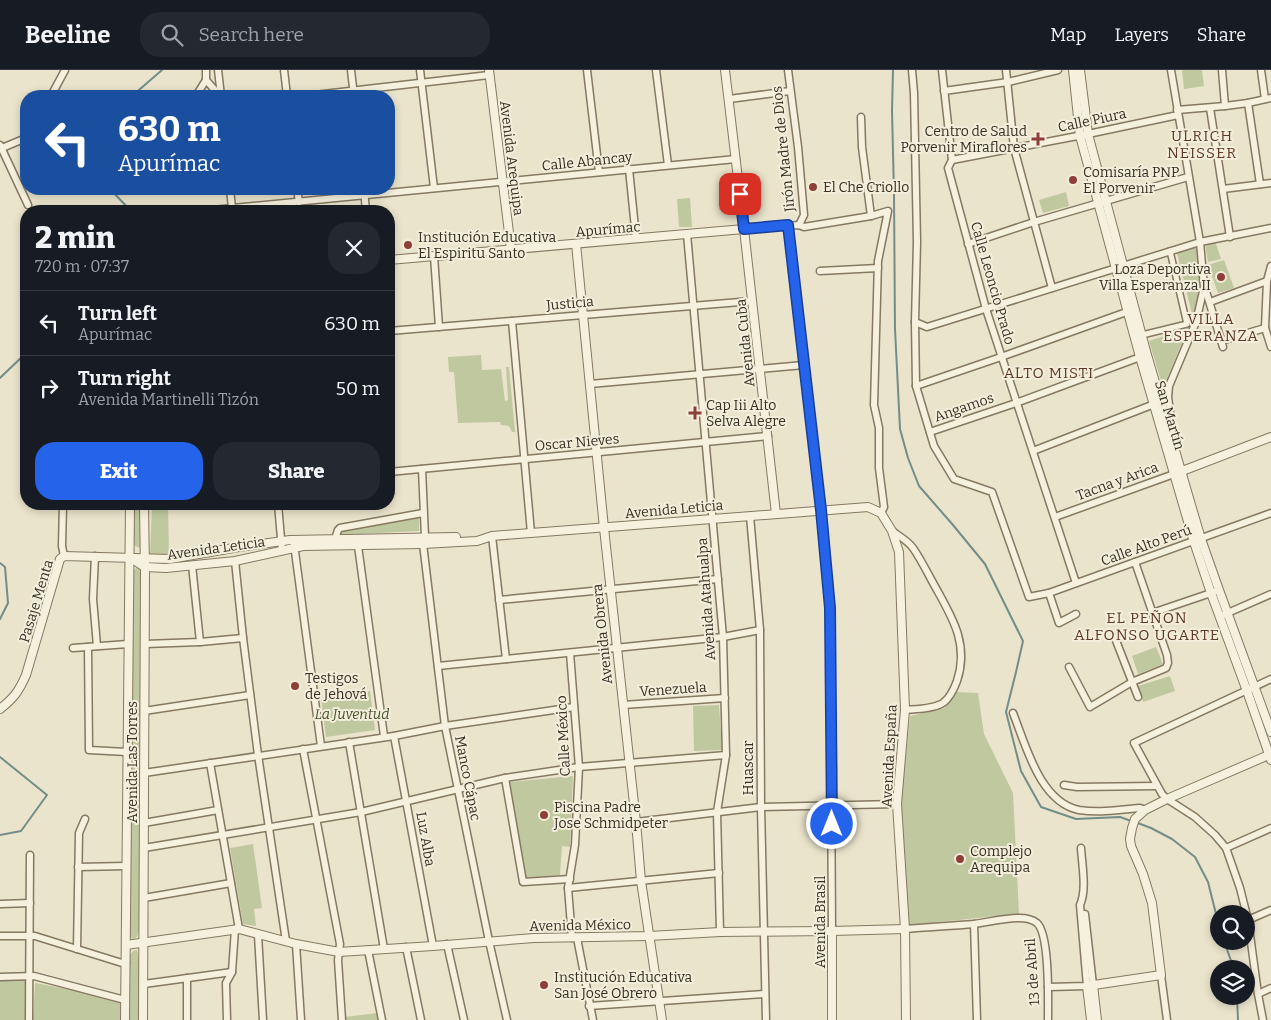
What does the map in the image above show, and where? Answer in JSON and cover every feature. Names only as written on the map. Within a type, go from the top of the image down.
[{"type":"street","points":[[54,90],[64,70]]},
{"type":"street","points":[[200,90],[206,80],[206,70]]},
{"type":"street","points":[[218,70],[220,90]]},
{"type":"street","points":[[284,70],[286,90]]},
{"type":"street","points":[[351,70],[354,90]]},
{"type":"street","points":[[420,70],[434,188]]},
{"type":"street","points":[[587,70],[599,172]]},
{"type":"street","points":[[656,70],[668,165]]},
{"type":"street","name":"Avenida Cuba","points":[[725,70],[776,514]]},
{"type":"street","name":"Jirón Madre de Dios","points":[[788,70],[804,215],[799,225]]},
{"type":"street","points":[[912,70],[917,242],[916,386],[930,432]]},
{"type":"street","name":"Calle Leoncio Prado","points":[[942,70],[952,160],[948,168],[986,309],[1076,583]]},
{"type":"street","points":[[1006,70],[1014,148],[1052,288]]},
{"type":"street","points":[[944,91],[1008,82],[1058,70]]},
{"type":"street","name":"San Martín","points":[[1073,70],[1084,135],[1131,311],[1198,540],[1251,689],[1271,732]]},
{"type":"street","name":"San Martín","points":[[1080,70],[1081,110]]},
{"type":"street","points":[[1171,70],[1200,242],[1204,287],[1222,344],[1264,328]]},
{"type":"street","points":[[1222,70],[1225,106]]},
{"type":"street","points":[[1261,70],[1268,98]]},
{"type":"street","points":[[378,90],[489,73]]},
{"type":"street","name":"Avenida Arequipa","points":[[489,73],[511,250]]},
{"type":"street","points":[[206,80],[215,90]]},
{"type":"street","points":[[728,99],[790,91]]},
{"type":"street","name":"Calle Piura","points":[[952,160],[1084,135],[1178,112],[1248,103],[1268,98]]},
{"type":"street","points":[[1248,103],[1260,184]]},
{"type":"street","points":[[1210,108],[1230,237]]},
{"type":"street","points":[[861,117],[862,148],[871,216]]},
{"type":"street","points":[[20,140],[1,147],[20,188]]},
{"type":"street","name":"Calle Abancay","points":[[395,190],[502,182],[736,158]]},
{"type":"street","points":[[629,169],[636,238]]},
{"type":"street","points":[[968,244],[1034,222],[1188,177]]},
{"type":"street","points":[[1222,189],[1271,183]]},
{"type":"street","points":[[23,195],[28,205]]},
{"type":"street","points":[[298,195],[299,202]]},
{"type":"street","name":"Calle Abancay","points":[[266,205],[344,195]]},
{"type":"street","name":"Apurímac","points":[[395,259],[788,225],[804,226],[871,216],[888,211],[878,268]]},
{"type":"street","name":"Avenida Brasil","points":[[788,225],[821,510],[830,608],[832,1020]]},
{"type":"street","points":[[915,322],[927,327],[1200,242],[1271,228]]},
{"type":"street","name":"Avenida Atahualpa","points":[[687,234],[723,637],[726,755],[717,812],[720,932]]},
{"type":"street","name":"Avenida Obrera","points":[[576,244],[641,881],[662,1020]]},
{"type":"street","points":[[1142,335],[1187,324],[1170,251]]},
{"type":"street","points":[[434,256],[439,327]]},
{"type":"street","points":[[1271,266],[1267,282],[1264,328],[1271,347]]},
{"type":"street","points":[[820,270],[878,268],[874,405],[879,428],[879,468],[884,507],[881,513]]},
{"type":"street","points":[[1210,302],[1267,282]]},
{"type":"street","points":[[1164,426],[1171,420],[1168,397],[1169,386],[1196,322],[1204,287]]},
{"type":"street","name":"Justicia","points":[[395,331],[752,301]]},
{"type":"street","points":[[916,386],[1131,311]]},
{"type":"street","name":"San Martín","points":[[1131,311],[1142,335],[1144,356]]},
{"type":"street","points":[[512,321],[531,533]]},
{"type":"street","name":"Angamos","points":[[930,432],[1144,356]]},
{"type":"street","points":[[590,384],[804,365]]},
{"type":"street","points":[[1033,451],[1158,403]]},
{"type":"street","name":"Calle Alto Perú","points":[[930,432],[934,446],[954,479],[992,492],[1029,597],[1050,593],[1271,513]]},
{"type":"street","name":"Oscar Nieves","points":[[395,471],[768,436]]},
{"type":"street","name":"Tacna y Arica","points":[[1055,517],[1271,437]]},
{"type":"street","name":"Manco Cápac","points":[[422,469],[424,541],[445,726],[488,941],[507,1020]]},
{"type":"street","name":"Avenida Leticia","points":[[129,557],[166,568],[235,560],[282,550],[294,544],[335,539],[477,540],[492,536],[821,510],[868,507],[881,513]]},
{"type":"street","points":[[62,510],[62,546],[64,556]]},
{"type":"street","name":"Avenida Las Torres","points":[[125,1020],[130,510]]},
{"type":"street","name":"Avenida Las Torres","points":[[143,1020],[144,510]]},
{"type":"street","points":[[278,510],[282,550]]},
{"type":"street","points":[[335,539],[340,528],[423,512]]},
{"type":"street","name":"Avenida España","points":[[881,513],[892,531],[899,552],[906,710],[897,804],[905,929],[906,1020]]},
{"type":"street","name":"Huascar","points":[[750,516],[760,630],[761,807],[766,1020]]},
{"type":"street","points":[[892,531],[912,547],[952,617],[961,645],[959,674],[953,691],[944,702],[935,706],[906,710]]},
{"type":"street","points":[[492,536],[506,659]]},
{"type":"street","name":"Avenida Leticia","points":[[145,563],[281,541],[302,546],[358,546],[424,541]]},
{"type":"street","points":[[294,544],[322,746]]},
{"type":"street","points":[[358,546],[384,736]]},
{"type":"street","points":[[899,552],[912,547]]},
{"type":"street","name":"Pasaje Menta","points":[[0,709],[11,701],[26,675],[60,559],[64,556],[129,557]]},
{"type":"street","points":[[94,556],[93,599],[97,646]]},
{"type":"street","points":[[235,560],[258,756],[286,941]]},
{"type":"street","points":[[1069,667],[1090,707],[1132,682],[1166,668],[1168,663],[1135,562]]},
{"type":"street","points":[[192,565],[200,642]]},
{"type":"street","points":[[499,600],[718,579]]},
{"type":"street","points":[[1152,613],[1215,591]]},
{"type":"street","points":[[1050,593],[1059,623],[1076,614]]},
{"type":"street","points":[[1223,614],[1271,594]]},
{"type":"street","points":[[438,666],[723,637],[760,630]]},
{"type":"street","points":[[145,644],[243,638]]},
{"type":"street","points":[[1114,638],[1138,697]]},
{"type":"street","points":[[73,648],[128,644]]},
{"type":"street","points":[[88,647],[89,750],[128,752]]},
{"type":"street","name":"Calle México","points":[[570,653],[579,767],[575,845],[568,888],[574,938],[592,1020]]},
{"type":"street","points":[[1244,905],[1226,848],[1195,817],[1162,794],[1134,744],[1271,679]]},
{"type":"street","name":"San Martín","points":[[1251,689],[1270,756]]},
{"type":"street","points":[[144,711],[250,695]]},
{"type":"street","name":"Venezuela","points":[[622,705],[725,698]]},
{"type":"street","points":[[144,773],[574,707]]},
{"type":"street","points":[[1013,713],[1039,778],[1054,797],[1065,805],[1079,810],[1104,811],[1140,808],[1145,810]]},
{"type":"street","name":"Luz Alba","points":[[394,736],[433,946]]},
{"type":"street","points":[[349,742],[384,949]]},
{"type":"street","points":[[302,749],[340,944],[338,960],[342,1020]]},
{"type":"street","points":[[144,848],[361,812],[505,778],[579,767],[726,755]]},
{"type":"street","points":[[1167,1020],[1152,903],[1143,874],[1131,846],[1130,839],[1135,819],[1145,810],[1167,799],[1270,756]]},
{"type":"street","points":[[210,763],[237,929],[232,972],[226,983],[227,1020]]},
{"type":"street","points":[[505,778],[523,882],[570,879]]},
{"type":"street","points":[[1064,785],[1077,787],[1157,786]]},
{"type":"street","points":[[636,822],[761,807],[897,804]]},
{"type":"street","points":[[144,823],[218,810]]},
{"type":"street","points":[[77,949],[78,832],[85,819]]},
{"type":"street","points":[[1226,848],[1271,828]]},
{"type":"street","points":[[1081,848],[1082,901],[1084,905],[1091,1020]]},
{"type":"street","points":[[29,1020],[30,856]]},
{"type":"street","points":[[78,867],[126,866]]},
{"type":"street","points":[[568,888],[719,873]]},
{"type":"street","points":[[144,898],[231,883]]},
{"type":"street","points":[[1,904],[30,903]]},
{"type":"street","points":[[1255,917],[1271,910]]},
{"type":"street","name":"Avenida México","points":[[126,945],[237,929],[296,944],[339,952],[534,938],[905,929],[974,924],[1018,918],[1030,919],[1038,923]]},
{"type":"street","name":"13 de Abril","points":[[1038,923],[1044,939],[1048,987],[1048,1020]]},
{"type":"street","points":[[974,924],[977,1020]]},
{"type":"street","points":[[258,935],[263,1020]]},
{"type":"street","points":[[0,936],[34,936],[126,963]]},
{"type":"street","points":[[296,944],[301,1020]]},
{"type":"street","points":[[446,944],[464,1020]]},
{"type":"street","points":[[406,947],[422,1020]]},
{"type":"street","points":[[368,950],[382,1020]]},
{"type":"street","points":[[1252,950],[1263,1020]]},
{"type":"street","points":[[144,984],[232,972]]},
{"type":"street","points":[[1048,987],[1090,985],[1161,975]]},
{"type":"street","points":[[0,977],[34,976],[125,1000]]},
{"type":"street","points":[[186,1020],[187,978]]},
{"type":"street","points":[[1090,985],[1097,1020]]},
{"type":"street","points":[[1258,994],[1271,988]]},
{"type":"street","points":[[590,1006],[765,994]]},
{"type":"green space","points":[[1182,70],[1202,70],[1204,86],[1184,89]]},
{"type":"green space","points":[[1066,192],[1069,206],[1043,213],[1039,200]]},
{"type":"green space","points":[[690,198],[692,227],[679,227],[677,199]]},
{"type":"green space","points":[[1215,241],[1221,259],[1208,262],[1205,244]]},
{"type":"green space","points":[[1198,247],[1200,292],[1193,318],[1177,253]]},
{"type":"green space","name":"Loza Deportiva Villa Esperanza II","points":[[1224,260],[1234,288],[1218,293],[1208,265]]},
{"type":"green space","points":[[1188,328],[1163,388],[1149,341]]},
{"type":"green space","points":[[481,355],[482,370],[501,369],[505,401],[508,400],[506,367],[509,367],[515,432],[512,432],[509,426],[501,425],[500,422],[458,423],[454,372],[449,372],[448,357]]},
{"type":"green space","points":[[134,510],[143,510],[141,547],[134,544]]},
{"type":"green space","points":[[152,510],[168,510],[169,554],[150,555]]},
{"type":"green space","points":[[419,517],[419,531],[339,535],[340,529]]},
{"type":"green space","points":[[137,567],[142,569],[139,929],[137,937],[133,939],[130,937],[134,570]]},
{"type":"green space","points":[[1156,647],[1163,664],[1138,674],[1132,656]]},
{"type":"green space","points":[[1170,676],[1175,691],[1143,702],[1138,686]]},
{"type":"green space","name":"La Juventud","points":[[370,691],[375,730],[326,737],[321,698]]},
{"type":"green space","name":"Complejo Arequipa","points":[[956,692],[978,693],[984,734],[1013,793],[1019,914],[908,925],[901,803],[910,716],[945,708]]},
{"type":"green space","points":[[719,705],[722,750],[694,751],[693,706]]},
{"type":"green space","points":[[573,776],[570,847],[562,846],[560,875],[525,878],[510,782]]},
{"type":"green space","points":[[253,844],[262,908],[254,909],[256,926],[243,924],[230,848]]},
{"type":"green space","points":[[137,950],[140,961],[140,1020],[130,1020],[130,955],[133,951]]},
{"type":"green space","points":[[26,980],[26,1020],[0,1020],[0,981]]},
{"type":"green space","points":[[35,983],[121,999],[120,1020],[33,1020]]},
{"type":"green space","points":[[377,1013],[379,1020],[345,1020],[345,1017]]},
{"type":"waterway","points":[[139,90],[162,70]]},
{"type":"waterway","points":[[893,70],[895,329],[900,429],[908,458],[919,486],[985,564],[1023,641],[1006,712],[1021,771],[1041,807],[1076,819],[1120,817],[1131,821]]},
{"type":"waterway","points":[[116,195],[125,205]]},
{"type":"waterway","points":[[0,378],[20,359]]},
{"type":"waterway","points":[[0,563],[5,567],[8,603],[0,619]]},
{"type":"waterway","points":[[0,757],[47,795],[21,831],[0,835]]},
{"type":"waterway","points":[[1135,822],[1172,839],[1195,857],[1208,882],[1214,905]]},
{"type":"waterway","points":[[1227,950],[1231,960]]},
{"type":"waterway","points":[[1237,1005],[1238,1020]]},
{"type":"place","name":"Centro de Salud Porvenir Miraflores","points":[[1038,139]]},
{"type":"place","name":"Comisaría PNP El Porvenir","points":[[1073,180]]},
{"type":"place","name":"El Che Criollo","points":[[813,187]]},
{"type":"place","name":"Institución Educativa El Espiritu Santo","points":[[408,245]]},
{"type":"place","name":"Loza Deportiva Villa Esperanza II","points":[[1221,277]]},
{"type":"place","name":"Cap Iii Alto Selva Alegre","points":[[695,413]]},
{"type":"place","name":"Testigos de Jehová","points":[[295,686]]},
{"type":"place","name":"Piscina Padre Jose Schmidpeter","points":[[544,815]]},
{"type":"place","name":"Complejo Arequipa","points":[[960,859]]},
{"type":"place","name":"Institución Educativa San José Obrero","points":[[544,985]]},
{"type":"district","name":"ULRICH NEISSER","points":[[1202,144]]},
{"type":"district","name":"VILLA ESPERANZA","points":[[1211,328]]},
{"type":"district","name":"ALTO MISTI","points":[[1049,373]]},
{"type":"district","name":"EL PEÑON ALFONSO UGARTE","points":[[1147,626]]},
{"type":"route","points":[[740,194],[744,229],[788,225],[821,510],[830,608],[832,824]]}]
